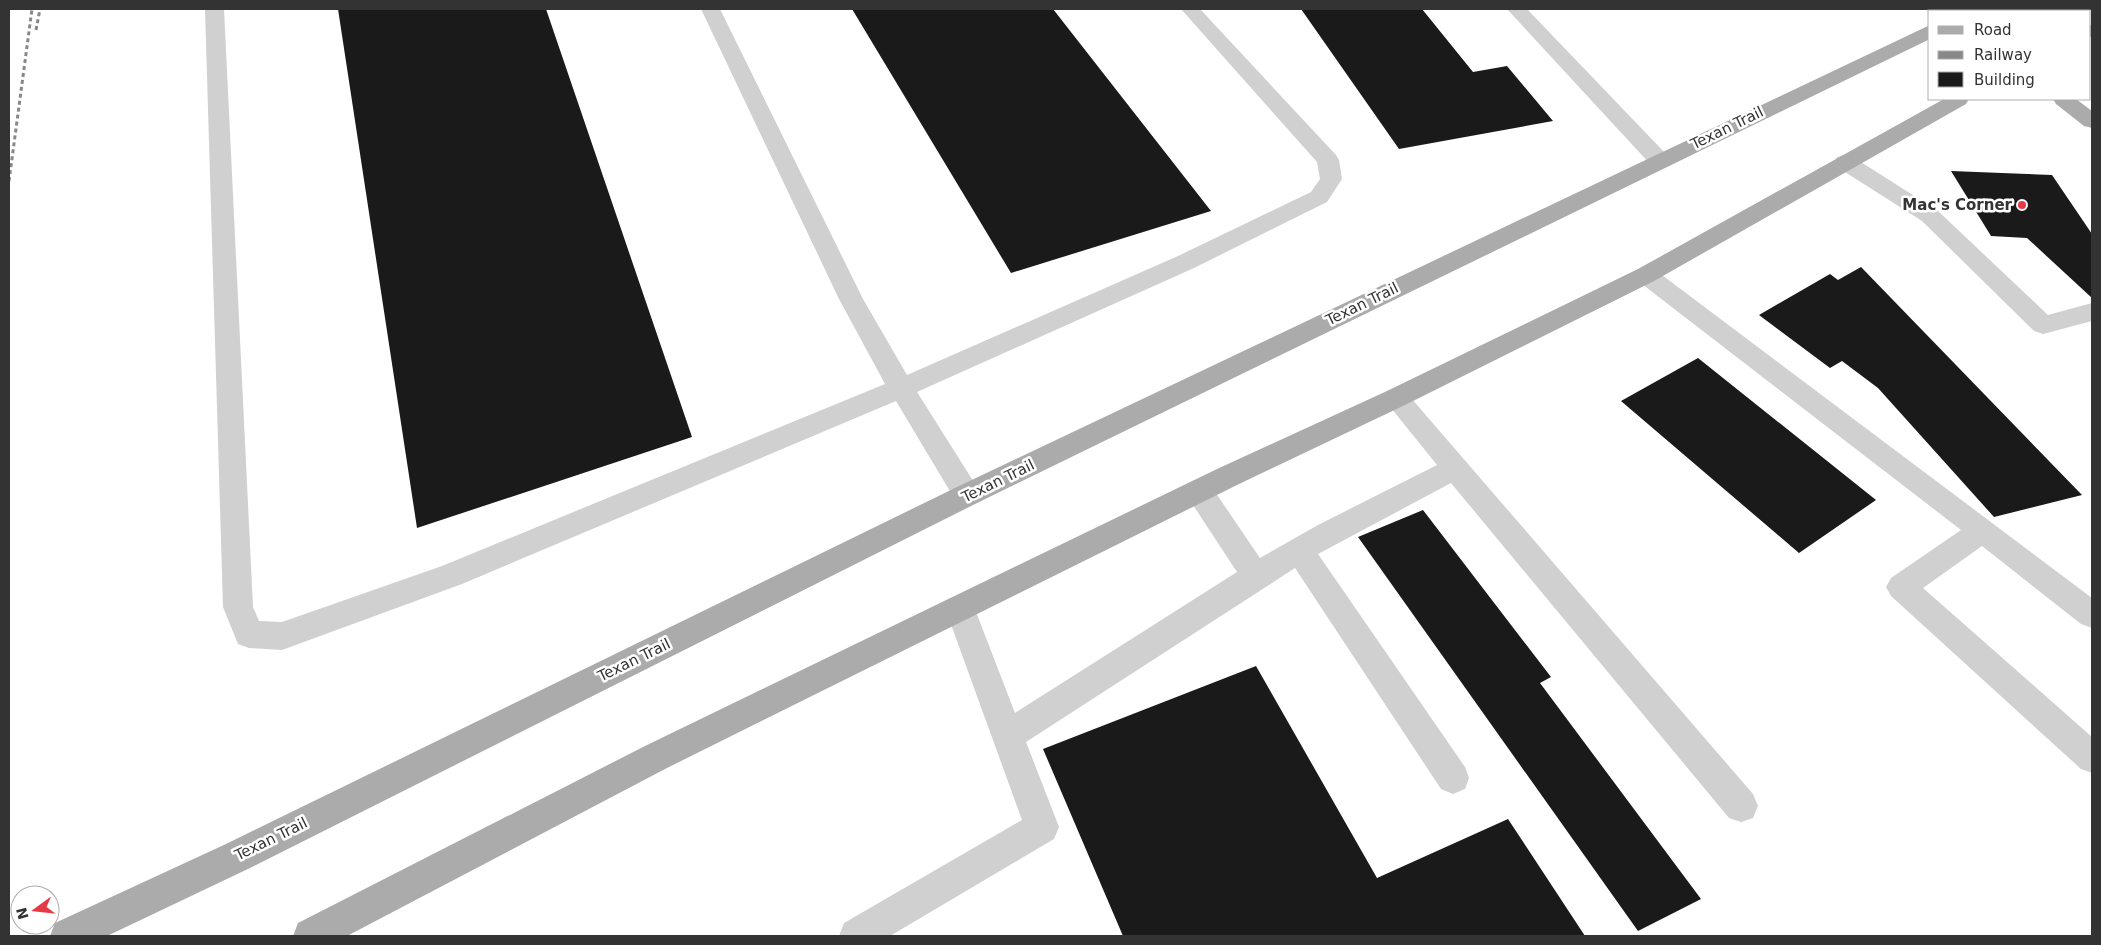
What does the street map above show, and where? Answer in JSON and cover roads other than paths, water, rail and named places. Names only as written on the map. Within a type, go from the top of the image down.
[{"type":"main road","name":"Texan Trail","points":[[68,936],[265,842],[967,495],[1928,32]]},
{"type":"main road","points":[[311,936],[656,757],[1646,275],[1957,100]]},
{"type":"main road","points":[[2064,100],[2092,122]]},
{"type":"street","points":[[214,9],[238,606],[249,634],[282,636],[452,575],[901,388],[1186,262],[1319,197],[1331,179],[1328,160],[1190,9]]},
{"type":"street","points":[[710,9],[850,299],[901,388],[967,495]]},
{"type":"street","points":[[1516,9],[1659,160]]},
{"type":"street","points":[[1845,162],[1930,216],[2043,325],[2092,312]]},
{"type":"street","points":[[1646,275],[1984,530],[2092,615]]},
{"type":"street","points":[[1396,398],[1741,806]]},
{"type":"street","points":[[1008,736],[1299,550],[1328,533],[1456,468]]},
{"type":"street","points":[[1199,491],[1256,576]]},
{"type":"street","points":[[1984,530],[1901,587],[2092,758]]},
{"type":"street","points":[[1299,550],[1453,778]]},
{"type":"street","points":[[857,936],[1042,827],[960,608]]},
{"type":"railway","points":[[9,181],[32,9]]},
{"type":"railway","points":[[36,30],[40,9]]},
{"type":"place","name":"Mac's Corner","points":[[2022,205]]}]
